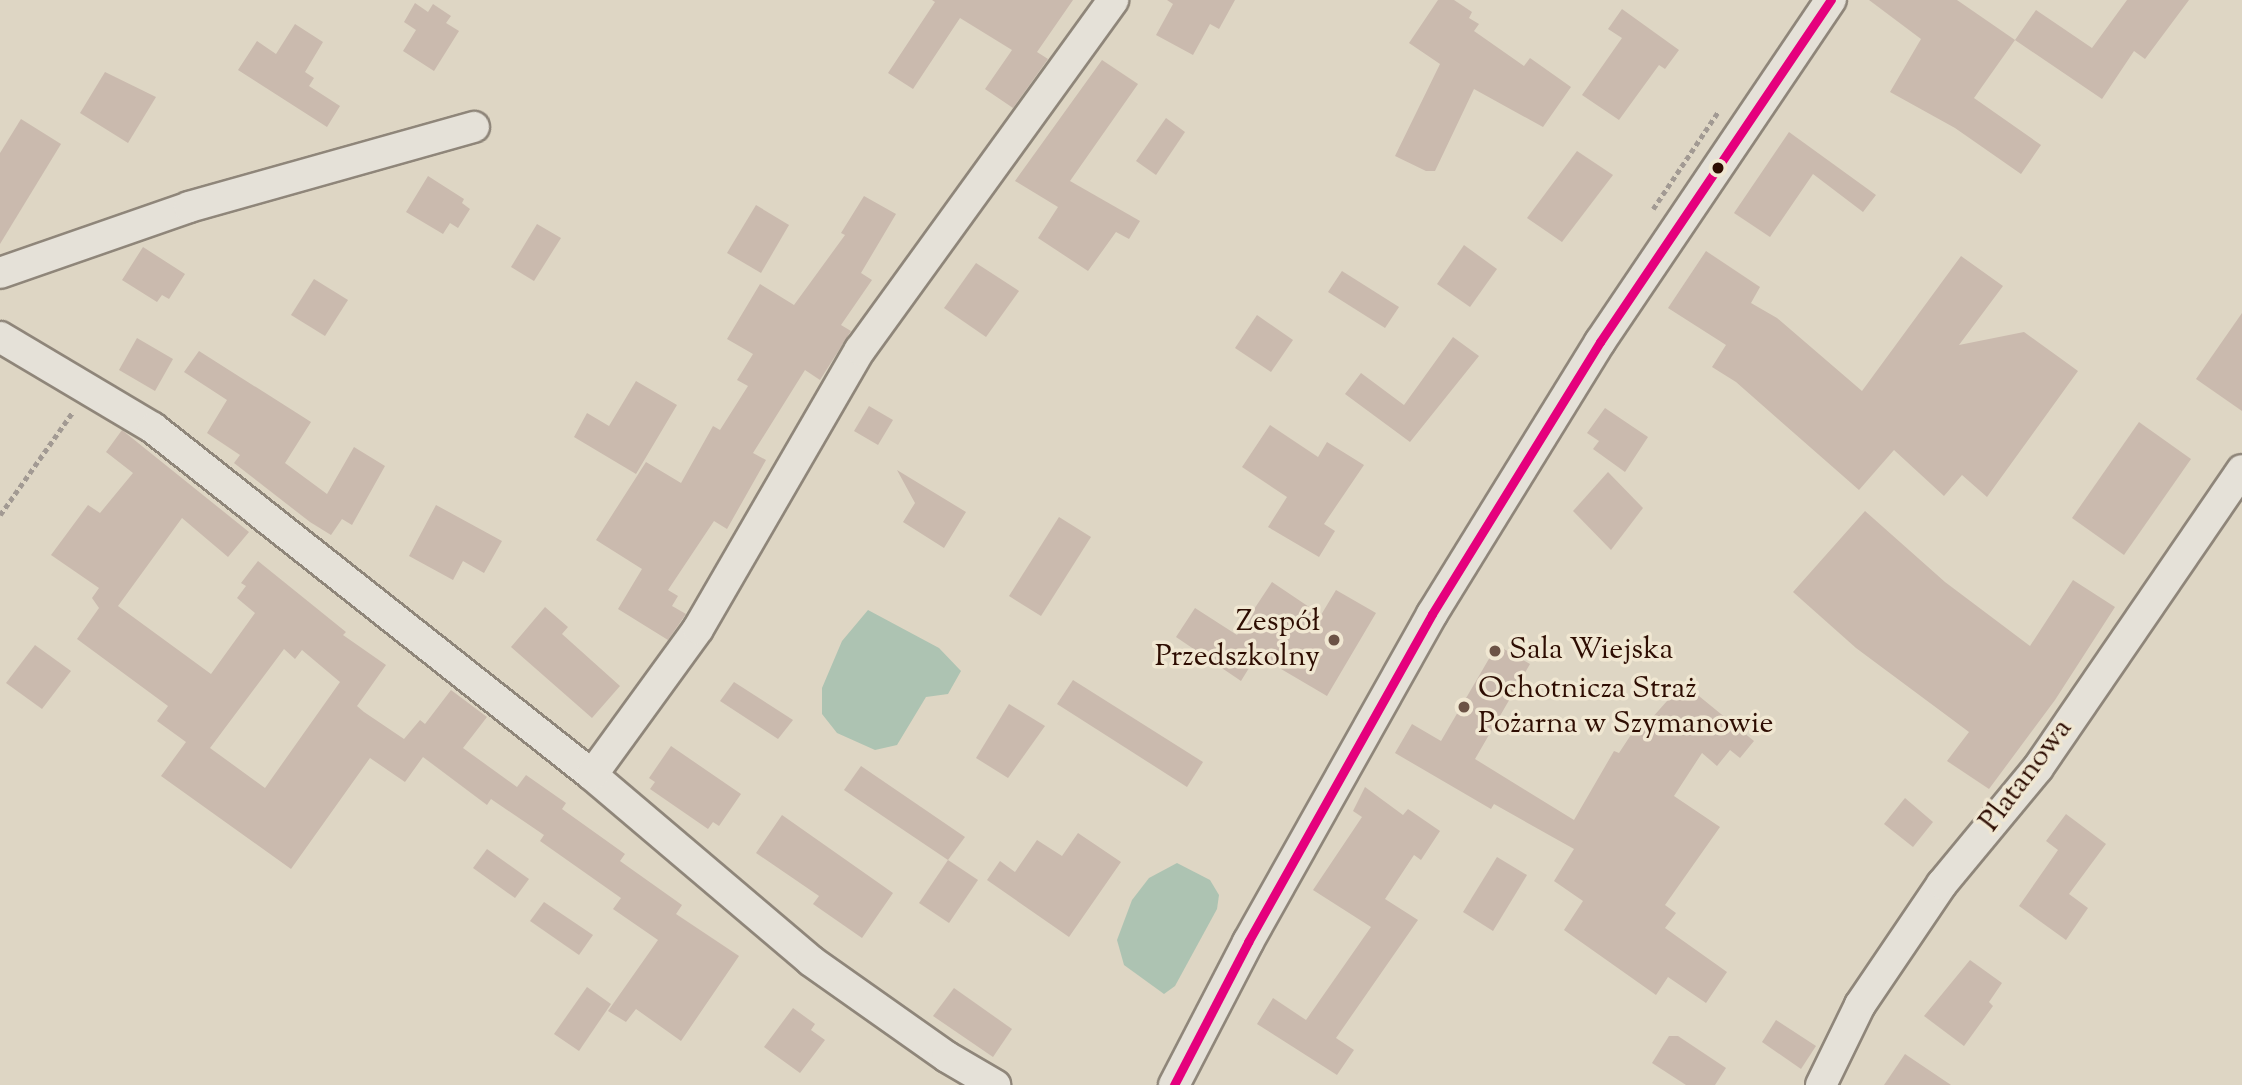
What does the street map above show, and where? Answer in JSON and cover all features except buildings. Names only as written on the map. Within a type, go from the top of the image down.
[{"type":"street","points":[[592,775],[698,629],[860,350],[1114,0]]},
{"type":"street","points":[[1174,1085],[1254,930],[1432,614],[1600,342],[1831,0]]},
{"type":"street","points":[[0,273],[189,207],[474,127]]},
{"type":"street","points":[[0,337],[153,428],[592,775],[811,961],[995,1085]]},
{"type":"street","name":"Platanowa","points":[[1821,1085],[1860,1005],[1942,884],[2038,768],[2242,470]]},
{"type":"path","points":[[0,515],[88,389]]},
{"type":"shaded area","points":[[868,610],[939,648],[961,671],[948,694],[926,697],[897,745],[875,750],[837,733],[822,714],[822,688],[842,641]]},
{"type":"shaded area","points":[[1177,863],[1210,880],[1219,895],[1217,909],[1175,986],[1164,994],[1124,965],[1117,940],[1132,900],[1149,878]]},
{"type":"transit line","points":[[1174,1085],[1248,942],[1432,614],[1600,342],[1831,0]]},
{"type":"place","name":"Zespół Przedszkolny","points":[[1334,640]]},
{"type":"place","name":"Sala Wiejska","points":[[1495,651]]},
{"type":"place","name":"Ochotnicza Straż Pożarna w Szymanowie","points":[[1464,707]]}]
